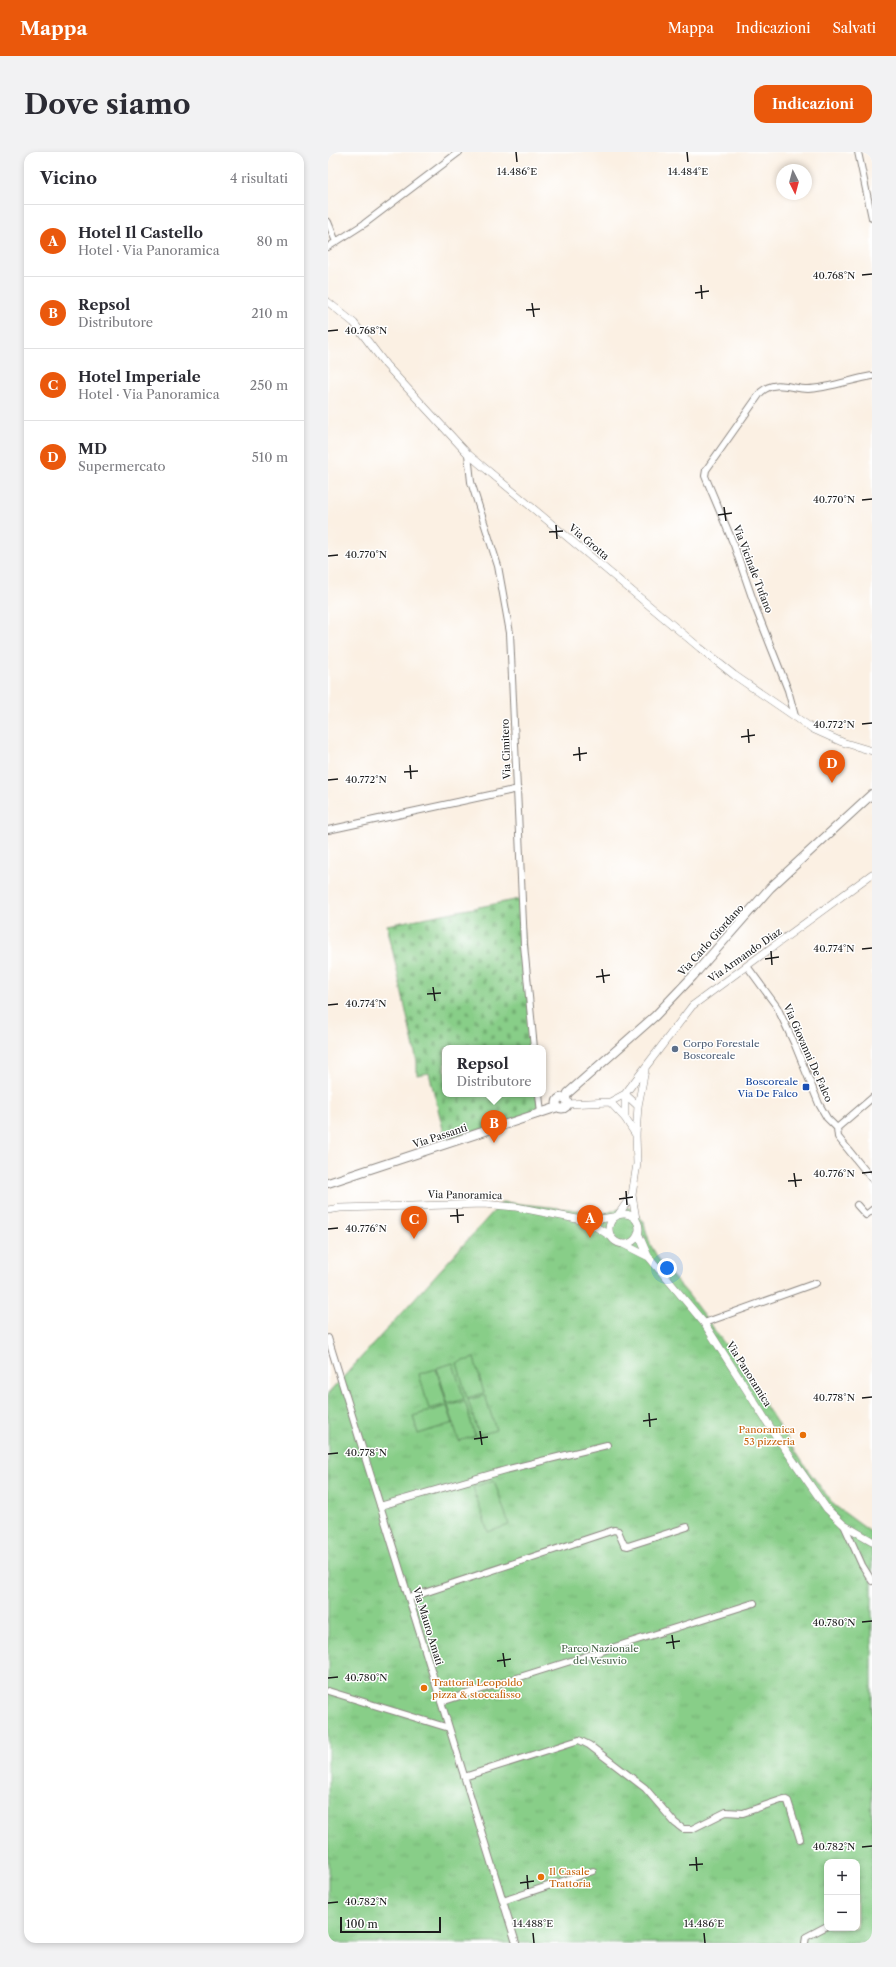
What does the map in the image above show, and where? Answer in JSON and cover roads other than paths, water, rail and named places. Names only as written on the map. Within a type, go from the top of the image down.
[{"type":"main road","name":"Via Carlo Giordano","points":[[566,1102],[568,1093],[655,1016],[694,976],[770,888],[872,794]]},
{"type":"main road","name":"Via Passanti","points":[[328,1183],[558,1107],[558,1100],[566,1102]]},
{"type":"street","points":[[328,247],[409,191],[459,152]]},
{"type":"street","points":[[858,152],[872,218]]},
{"type":"street","points":[[328,222],[336,242]]},
{"type":"street","name":"Via Grotta","points":[[328,302],[354,323],[386,365],[468,454],[728,670],[812,729],[842,742],[872,752]]},
{"type":"street","name":"Via Vicinale Tufano","points":[[795,716],[788,690],[756,609],[734,545],[705,476],[706,470],[766,387],[784,385],[809,389],[872,376]]},
{"type":"street","name":"Via Cimitero","points":[[468,454],[471,482],[498,566],[503,587],[510,633],[524,945],[534,1045]]},
{"type":"street","points":[[328,830],[518,789]]},
{"type":"street","name":"Via Armando Diaz","points":[[626,1094],[692,1006],[872,874]]},
{"type":"street","name":"Via Giovanni De Falco","points":[[747,966],[777,1007],[795,1045],[819,1104],[827,1118],[837,1128],[838,1138],[872,1179]]},
{"type":"street","name":"Via Armando Diaz","points":[[632,1195],[637,1164],[636,1135],[638,1106],[645,1068]]},
{"type":"street","points":[[566,1102],[610,1102],[626,1094]]},
{"type":"street","points":[[626,1094],[638,1106]]},
{"type":"street","points":[[625,1118],[626,1094]]},
{"type":"street","points":[[539,1097],[541,1113]]},
{"type":"street","points":[[837,1128],[872,1098]]},
{"type":"street","points":[[610,1102],[625,1118],[636,1135]]},
{"type":"street","points":[[610,1236],[609,1226],[632,1195]]},
{"type":"street","name":"Via Panoramica","points":[[632,1195],[639,1229],[638,1234],[648,1256],[704,1323],[809,1484],[827,1509],[844,1525],[872,1541]]},
{"type":"street","name":"Via Panoramica","points":[[328,1204],[340,1208]]},
{"type":"street","name":"Via Panoramica","points":[[328,1210],[340,1208],[484,1204],[516,1207],[587,1220],[628,1214],[636,1220]]},
{"type":"street","points":[[857,1205],[866,1215],[872,1210]]},
{"type":"street","name":"Via Panoramica","points":[[587,1220],[610,1236],[613,1240],[648,1256]]},
{"type":"street","points":[[622,1244],[632,1241],[638,1234]]},
{"type":"street","points":[[704,1323],[816,1283]]},
{"type":"street","name":"Via Mauro Amati","points":[[328,1338],[516,1943]]},
{"type":"street","points":[[380,1506],[509,1469],[607,1445]]},
{"type":"street","points":[[844,1525],[862,1565],[872,1581]]},
{"type":"street","points":[[409,1598],[614,1530],[618,1531],[624,1545],[628,1546],[687,1527]]},
{"type":"street","points":[[441,1702],[754,1603]]},
{"type":"street","points":[[328,1691],[449,1728]]},
{"type":"street","points":[[464,1777],[579,1740],[589,1745],[645,1788],[675,1823],[683,1829],[692,1829],[726,1812],[743,1813],[784,1799],[788,1801],[800,1839]]},
{"type":"street","points":[[503,1901],[593,1870]]},
{"type":"street","points":[[806,1943],[806,1937],[824,1928]]},
{"type":"place","name":"MD","points":[[832,783]]},
{"type":"place","name":"Corpo Forestale Boscoreale","points":[[675,1049]]},
{"type":"place","name":"Boscoreale Via De Falco","points":[[806,1087]]},
{"type":"place","name":"Repsol","points":[[494,1143]]},
{"type":"place","name":"Hotel Il Castello","points":[[590,1238]]},
{"type":"place","name":"Hotel Imperiale","points":[[414,1239]]},
{"type":"place","name":"Panoramica 53 pizzeria","points":[[803,1435]]},
{"type":"place","name":"Trattoria Leopoldo pizza & stoccafisso","points":[[424,1688]]},
{"type":"place","name":"Il Casale Trattoria","points":[[541,1877]]},
{"type":"park label","name":"Parco Nazionale del Vesuvio","points":[[600,1654]]}]
